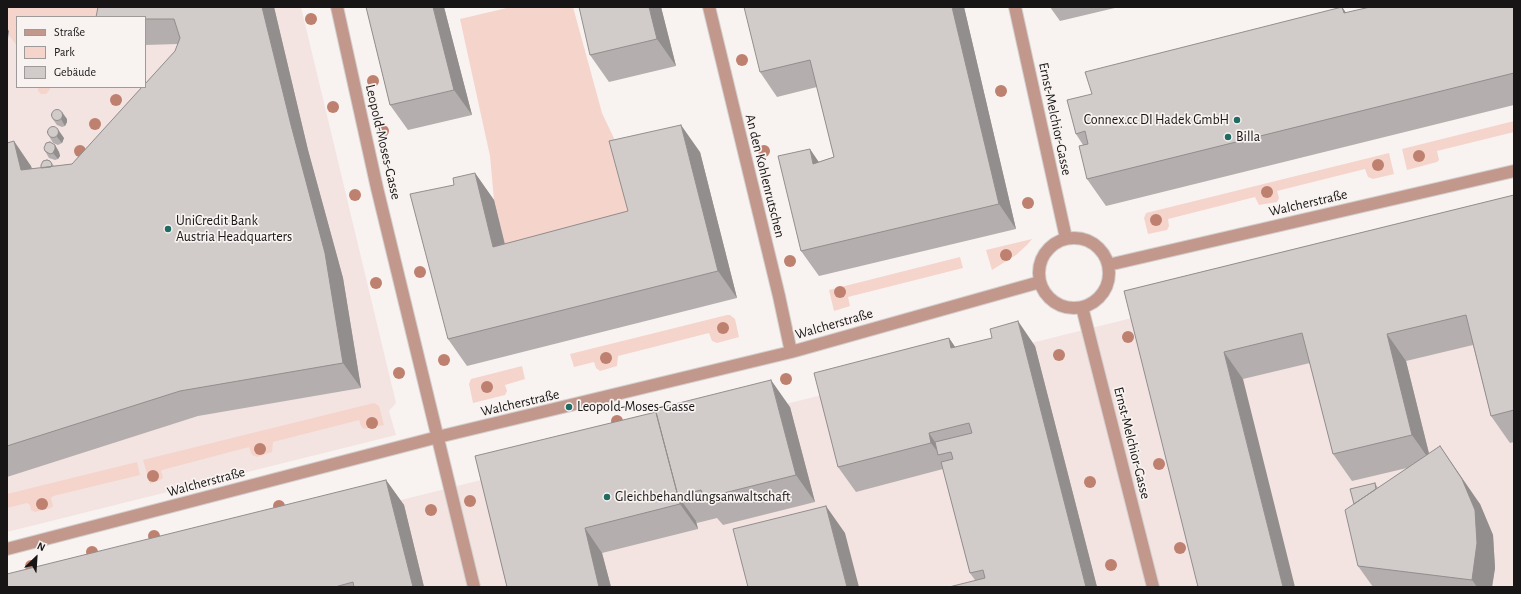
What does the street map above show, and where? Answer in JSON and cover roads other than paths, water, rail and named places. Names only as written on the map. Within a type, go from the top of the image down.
[{"type":"street","name":"Leopold-Moses-Gasse","points":[[337,7],[377,188],[474,587]]},
{"type":"street","name":"An den Kohlenrutschen","points":[[708,7],[780,296],[791,352]]},
{"type":"street","name":"Ernst-Melchior-Gasse","points":[[1015,7],[1066,238]]},
{"type":"street","name":"Walcherstraße","points":[[1108,265],[1514,171]]},
{"type":"street","points":[[1066,238],[1080,238],[1093,243],[1102,252],[1108,265],[1109,278],[1104,291],[1095,301],[1082,307],[1069,308],[1056,303],[1046,295],[1040,282],[1039,268],[1044,255],[1053,244],[1066,238]]},
{"type":"street","name":"Walcherstraße","points":[[7,549],[438,437],[791,352],[1040,282]]},
{"type":"street","name":"Ernst-Melchior-Gasse","points":[[1082,307],[1153,587]]},
{"type":"place","name":"Connex.cc DI Hadek GmbH","points":[[1237,120]]},
{"type":"place","name":"Billa","points":[[1228,137]]},
{"type":"place","name":"UniCredit Bank Austria Headquarters","points":[[168,229]]},
{"type":"place","name":"Leopold-Moses-Gasse","points":[[569,407]]},
{"type":"place","name":"Gleichbehandlungsanwaltschaft","points":[[607,497]]}]
